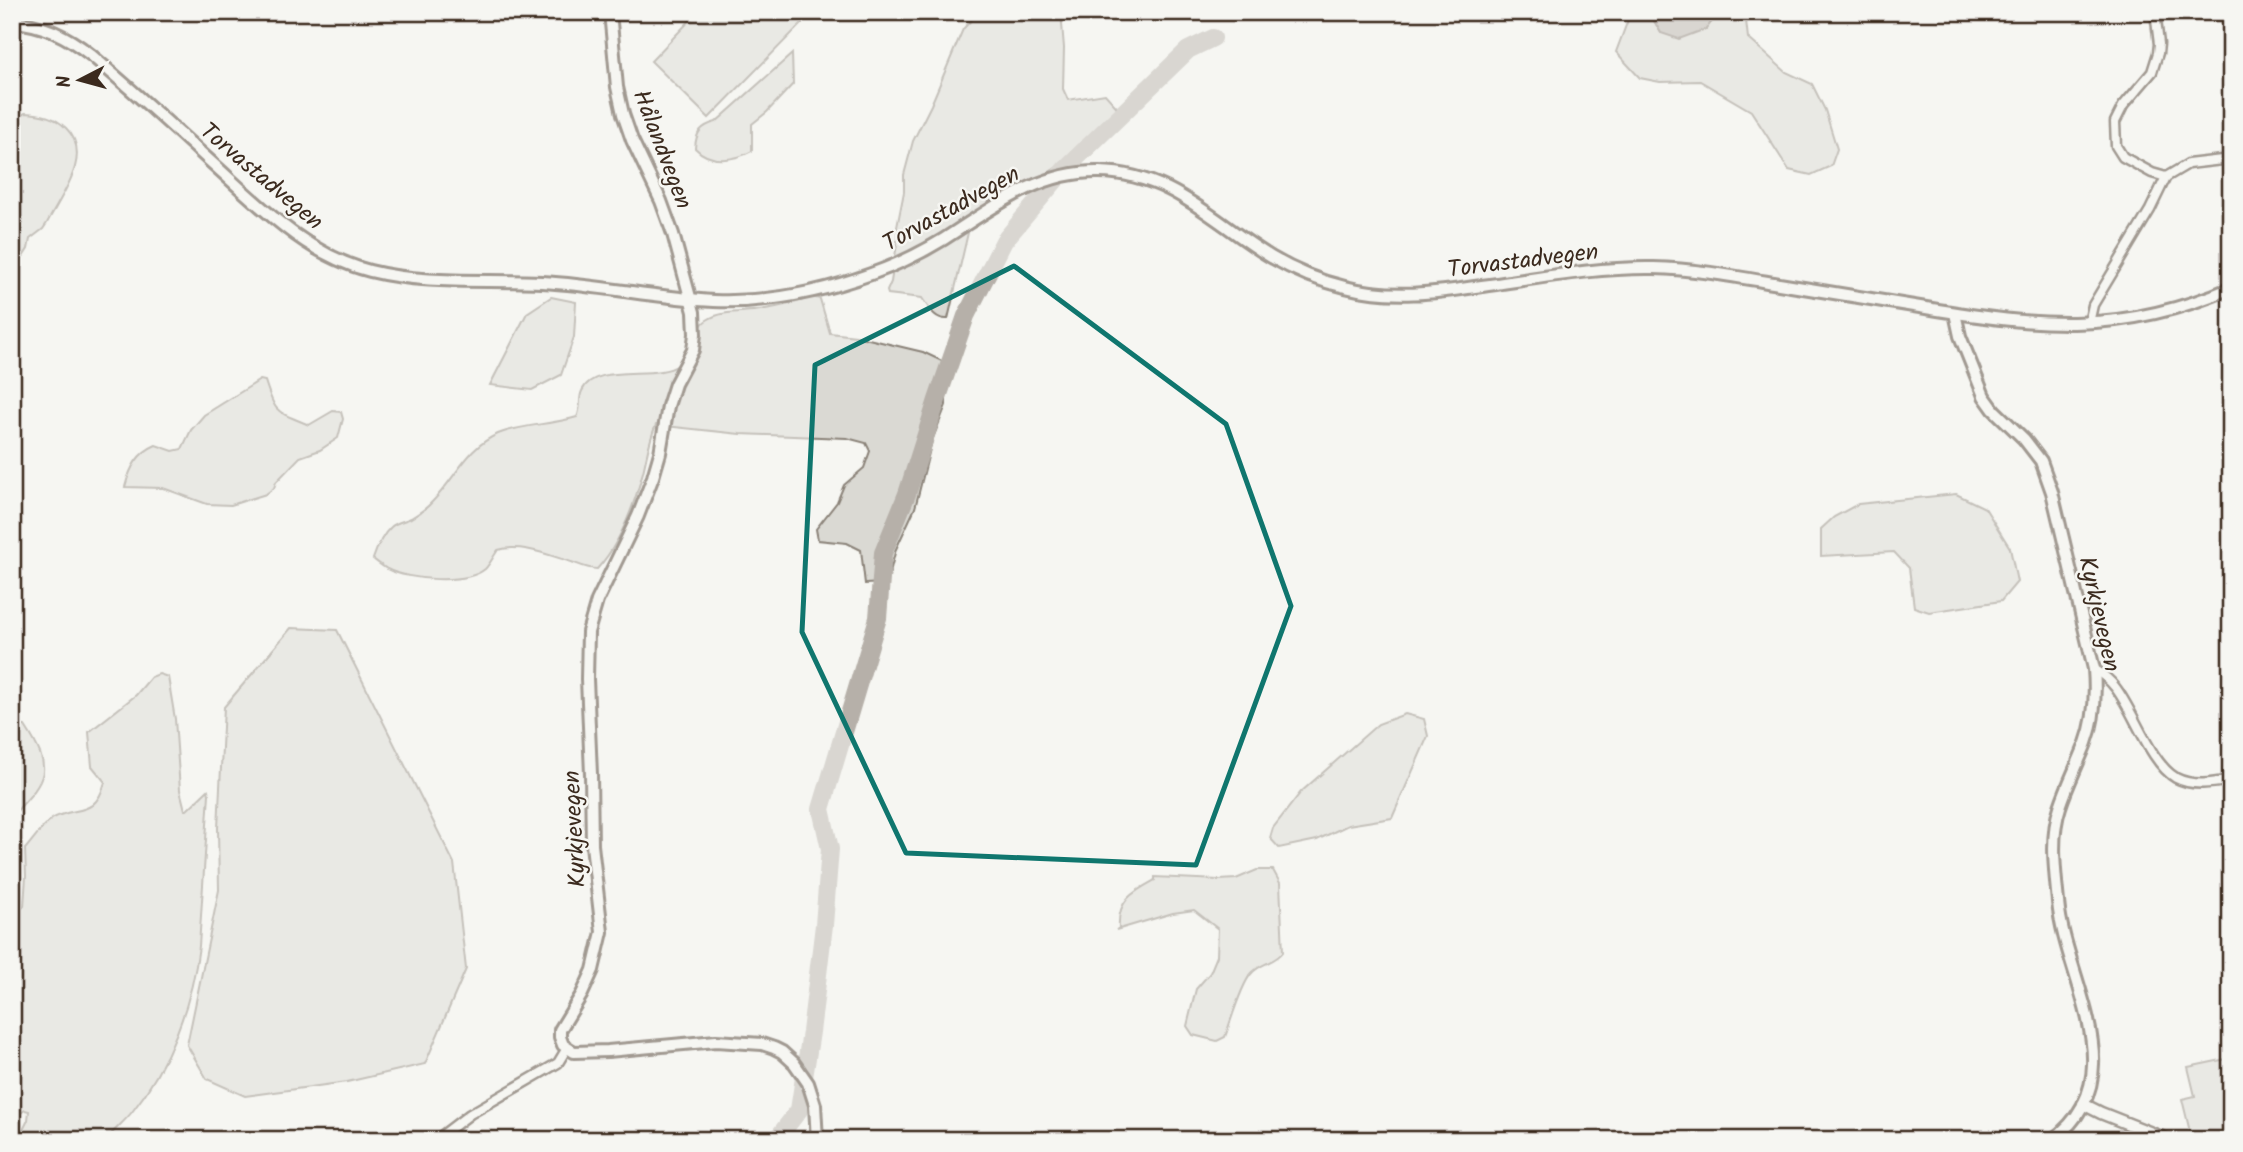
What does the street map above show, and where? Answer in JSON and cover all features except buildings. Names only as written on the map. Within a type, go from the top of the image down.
[{"type":"main road","name":"Hålandvegen","points":[[610,12],[617,86],[623,114],[668,220],[690,299]]},
{"type":"main road","name":"Torvastadvegen","points":[[12,22],[47,28],[77,44],[278,222],[312,247],[343,263],[394,276],[572,284],[690,299],[726,301],[775,298],[845,283],[890,267],[923,251],[1031,186],[1060,176],[1096,172],[1138,177],[1167,187],[1188,198],[1256,247],[1291,268],[1316,278],[1381,294],[1423,293],[1594,271],[1657,268],[1727,275],[1955,313],[2037,323],[2089,323],[2164,311],[2231,288]]},
{"type":"main road","name":"Kyrkjevegen","points":[[567,1048],[560,1037],[560,1030],[593,970],[602,932],[592,845],[588,632],[597,601],[638,516],[653,477],[660,453],[667,407],[675,384],[693,350],[695,318],[690,299]]},
{"type":"main road","name":"Kyrkjevegen","points":[[1955,313],[1960,336],[1984,396],[2041,461],[2052,492],[2094,669],[2093,719],[2087,741],[2059,808],[2054,843],[2063,935],[2094,1043],[2094,1065],[2083,1104],[2074,1118],[2052,1140]]},
{"type":"main road","points":[[567,1048],[574,1052],[592,1052],[700,1041],[762,1044],[782,1052],[794,1063],[807,1083],[815,1105],[817,1140]]},
{"type":"street","points":[[2155,12],[2158,53],[2152,72],[2123,106],[2115,122],[2116,146],[2123,157],[2152,173],[2166,177]]},
{"type":"street","points":[[2089,323],[2093,305],[2150,210],[2166,177],[2188,164],[2231,159]]},
{"type":"street","points":[[2094,669],[2115,687],[2157,760],[2177,779],[2204,784],[2231,780]]},
{"type":"street","points":[[436,1140],[470,1114],[558,1063],[567,1048]]},
{"type":"street","points":[[2083,1104],[2169,1140]]},
{"type":"highlighted area","points":[[1014,266],[1226,424],[1291,606],[1196,865],[906,853],[802,632],[815,365]]},
{"type":"shaded area","points":[[698,12],[798,12],[805,20],[709,118],[651,61]]},
{"type":"shaded area","points":[[979,12],[1061,12],[1063,89],[1068,100],[1105,94],[1123,114],[1101,129],[1083,147],[1086,148],[970,224],[948,319],[943,319],[933,313],[922,298],[888,294],[887,291],[897,244],[904,175],[913,141],[963,29]]},
{"type":"shaded area","points":[[1631,12],[1649,12],[1661,33],[1706,29],[1719,12],[1745,12],[1748,38],[1786,72],[1812,84],[1825,110],[1837,149],[1831,166],[1811,175],[1789,170],[1751,111],[1700,81],[1660,82],[1640,78],[1616,52]]},
{"type":"shaded area","points":[[1649,12],[1719,12],[1706,29],[1679,39],[1661,33]]},
{"type":"shaded area","points":[[792,54],[793,84],[752,124],[752,151],[730,159],[715,159],[695,148],[698,134],[703,128],[716,122]]},
{"type":"shaded area","points":[[25,113],[47,116],[66,128],[74,139],[76,163],[67,188],[47,223],[30,239],[28,249],[12,274],[12,122]]},
{"type":"shaded area","points":[[551,297],[576,302],[574,337],[561,375],[532,390],[490,385],[527,313]]},
{"type":"shaded area","points":[[812,297],[820,299],[830,333],[856,336],[923,352],[942,361],[946,369],[946,405],[932,441],[915,508],[884,583],[865,584],[861,550],[847,543],[818,540],[816,529],[837,502],[844,485],[864,468],[870,451],[866,443],[847,438],[740,434],[656,425],[626,524],[597,569],[531,550],[514,548],[498,550],[485,569],[476,574],[451,579],[422,578],[396,573],[373,559],[388,530],[428,506],[470,455],[487,440],[517,428],[577,417],[582,391],[589,382],[599,377],[656,372],[678,365],[703,324],[713,317],[773,308]]},
{"type":"shaded area","points":[[260,380],[265,381],[272,401],[279,411],[309,425],[333,411],[341,412],[343,419],[338,438],[320,450],[300,457],[266,494],[231,505],[207,504],[163,488],[125,487],[132,467],[149,448],[156,445],[173,451],[182,449],[191,430],[204,415]]},
{"type":"shaded area","points":[[1956,494],[1985,508],[2010,548],[2017,582],[2001,601],[1929,612],[1914,607],[1909,568],[1894,552],[1821,556],[1821,529],[1834,517],[1858,504]]},
{"type":"shaded area","points":[[291,628],[337,630],[454,863],[466,969],[425,1064],[347,1082],[245,1096],[207,1079],[187,1045],[219,890],[218,828],[224,707]]},
{"type":"shaded area","points":[[159,674],[168,677],[175,719],[180,790],[185,810],[208,790],[209,794],[199,946],[191,990],[177,1033],[157,1074],[132,1112],[106,1140],[18,1140],[28,1120],[29,1111],[25,1110],[12,1119],[12,917],[24,906],[25,849],[52,819],[84,809],[96,801],[105,782],[92,766],[89,732],[136,695],[151,677]]},
{"type":"shaded area","points":[[1405,714],[1424,719],[1428,736],[1392,818],[1348,825],[1317,840],[1279,848],[1270,838],[1273,828],[1301,792],[1378,724]]},
{"type":"shaded area","points":[[12,725],[25,726],[40,754],[43,774],[33,793],[12,816]]},
{"type":"shaded area","points":[[1257,870],[1273,870],[1280,883],[1283,952],[1276,959],[1255,970],[1247,979],[1225,1037],[1217,1041],[1193,1035],[1187,1026],[1196,989],[1210,973],[1217,956],[1218,929],[1194,910],[1173,913],[1116,930],[1119,928],[1121,910],[1128,898],[1155,880],[1155,877],[1236,879]]},
{"type":"shaded area","points":[[2231,1058],[2231,1140],[2192,1140],[2182,1099],[2195,1096],[2188,1067]]},
{"type":"waterway","points":[[776,1140],[799,1110],[811,1032],[830,849],[821,809],[878,618],[883,553],[907,494],[966,316],[1004,241],[1065,169],[1188,50],[1213,38]]}]
